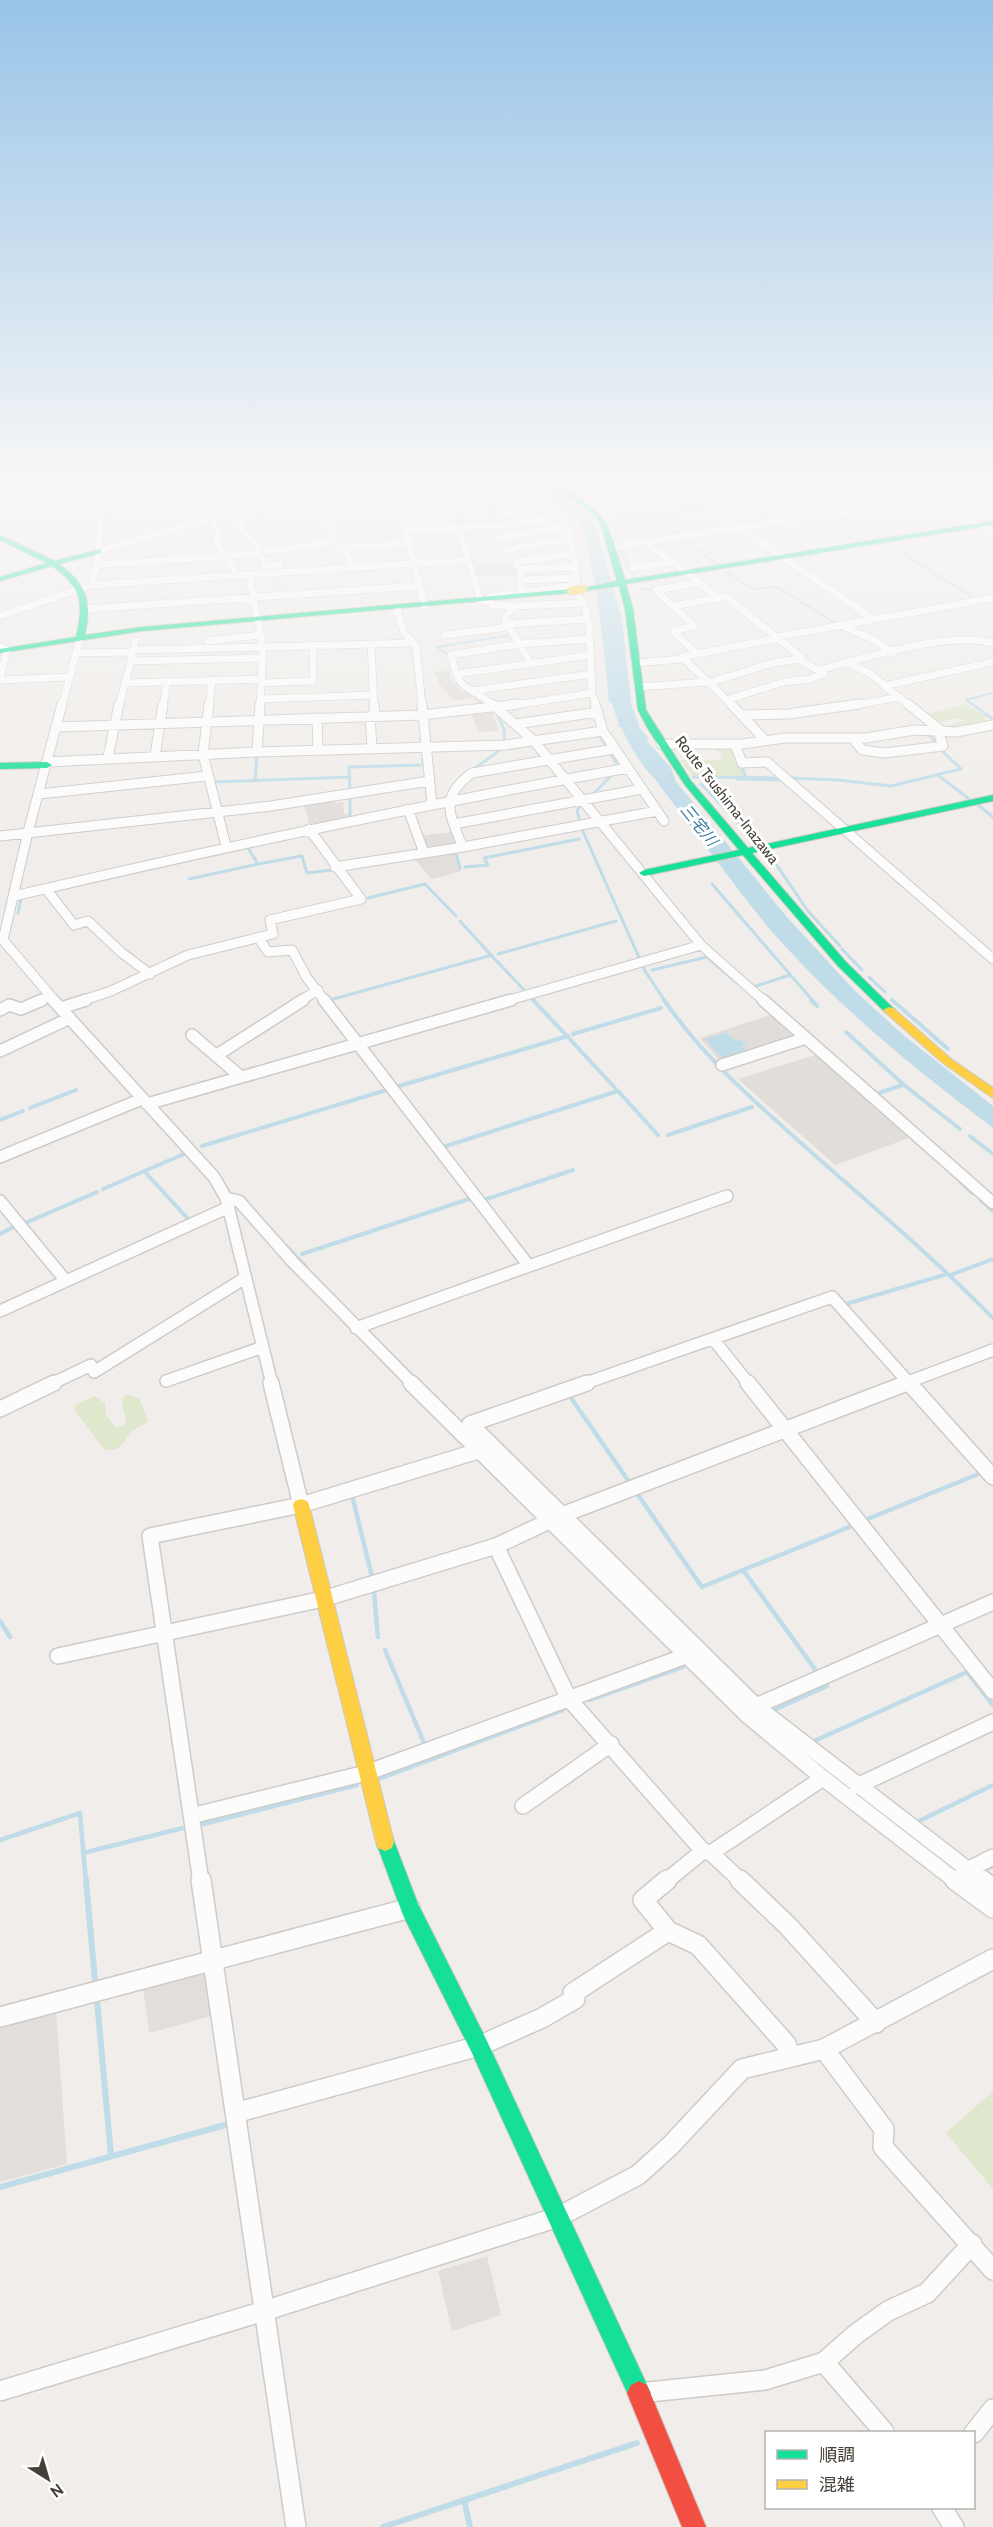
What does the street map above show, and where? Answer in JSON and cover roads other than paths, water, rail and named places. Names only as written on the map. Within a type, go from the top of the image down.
[{"type":"main road","points":[[80,638],[86,596]]},
{"type":"main road","points":[[2,649],[170,626],[424,607],[518,596]]},
{"type":"main road","name":"Route Tsushima-Inazawa","points":[[622,596],[633,632],[642,710],[661,744],[704,803],[825,945],[878,999],[941,1055],[993,1094]]},
{"type":"main road","points":[[0,766],[47,763]]},
{"type":"main road","points":[[644,873],[993,798]]},
{"type":"main road","points":[[301,1505],[380,1829],[410,1908],[479,2046],[639,2392],[694,2527]]},
{"type":"street","points":[[0,616],[62,596]]},
{"type":"street","points":[[85,609],[269,596]]},
{"type":"street","points":[[421,596],[424,607]]},
{"type":"street","points":[[481,596],[482,600],[495,605],[514,606],[553,596]]},
{"type":"street","points":[[482,600],[504,596]]},
{"type":"street","points":[[582,596],[590,639],[592,693],[603,731],[664,821]]},
{"type":"street","points":[[663,596],[694,627],[673,631],[697,654]]},
{"type":"street","points":[[839,596],[874,620]]},
{"type":"street","points":[[253,597],[263,647],[257,752]]},
{"type":"street","points":[[674,606],[729,598],[801,657],[798,659]]},
{"type":"street","points":[[635,663],[682,659],[682,657],[841,625],[993,598]]},
{"type":"street","points":[[979,601],[993,609]]},
{"type":"street","points":[[514,606],[506,614],[508,625],[531,664]]},
{"type":"street","points":[[397,609],[404,633],[416,645],[432,804]]},
{"type":"street","points":[[445,635],[508,625],[587,619]]},
{"type":"street","points":[[841,625],[874,640],[893,653]]},
{"type":"street","points":[[173,649],[174,645],[261,635]]},
{"type":"street","points":[[80,638],[28,832],[14,896],[4,913],[1,940],[144,1102],[214,1177],[227,1202],[301,1505]]},
{"type":"street","points":[[590,639],[520,644],[451,655],[461,685],[485,698],[534,741],[701,945],[993,1203]]},
{"type":"street","points":[[819,670],[960,639],[991,640]]},
{"type":"street","points":[[108,757],[135,641]]},
{"type":"street","points":[[132,654],[173,649],[412,643]]},
{"type":"street","points":[[371,644],[372,748]]},
{"type":"street","points":[[124,683],[313,681],[313,646]]},
{"type":"street","points":[[2,649],[0,679],[69,677]]},
{"type":"street","points":[[76,653],[262,658]]},
{"type":"street","points":[[457,674],[591,655]]},
{"type":"street","points":[[682,659],[743,715],[765,740]]},
{"type":"street","points":[[638,687],[722,681],[773,663],[798,659],[824,674],[810,679],[784,682],[726,700]]},
{"type":"street","points":[[886,686],[993,662]]},
{"type":"street","points":[[848,663],[869,673],[940,731],[942,746],[885,753],[862,750],[853,738]]},
{"type":"street","points":[[471,691],[591,674]]},
{"type":"street","points":[[213,681],[202,754],[226,846]]},
{"type":"street","points":[[155,756],[167,682]]},
{"type":"street","points":[[57,727],[422,715],[495,708],[592,693]]},
{"type":"street","points":[[260,699],[373,695]]},
{"type":"street","points":[[743,715],[800,712],[899,698]]},
{"type":"street","points":[[516,724],[598,712]]},
{"type":"street","points":[[317,718],[318,750]]},
{"type":"street","points":[[661,744],[735,744],[765,740],[853,738],[915,730],[956,732],[993,725]]},
{"type":"street","points":[[47,763],[105,760],[108,757],[505,745],[603,731]]},
{"type":"street","points":[[735,744],[742,763],[767,762],[993,959]]},
{"type":"street","points":[[463,847],[448,800],[452,789],[472,773],[614,748]]},
{"type":"street","points":[[14,896],[226,846],[448,800],[628,768]]},
{"type":"street","points":[[39,794],[207,776]]},
{"type":"street","points":[[0,836],[271,806],[429,781]]},
{"type":"street","points":[[454,824],[642,789]]},
{"type":"street","points":[[408,809],[424,853]]},
{"type":"street","points":[[335,867],[463,847],[657,811]]},
{"type":"street","points":[[61,1008],[111,991],[188,955],[273,934],[270,920],[361,899],[309,829]]},
{"type":"street","points":[[46,889],[74,925],[88,921],[122,953],[150,974]]},
{"type":"street","points":[[258,937],[268,952],[292,950],[307,978],[529,1266]]},
{"type":"street","points":[[0,1157],[144,1102],[241,1077],[701,945]]},
{"type":"street","points":[[217,1055],[263,1022],[281,1014],[318,990]]},
{"type":"street","points":[[0,1010],[9,1005],[21,1009],[50,996]]},
{"type":"street","points":[[0,1051],[70,1018]]},
{"type":"street","points":[[192,1035],[241,1077]]},
{"type":"street","points":[[722,1065],[806,1038]]},
{"type":"street","points":[[359,1327],[727,1196]]},
{"type":"street","points":[[0,1201],[66,1281]]},
{"type":"street","points":[[0,1311],[227,1202],[239,1201],[359,1327],[693,1653],[747,1714],[834,1780],[938,1868],[993,1908]]},
{"type":"street","points":[[0,1409],[91,1365],[94,1372],[245,1278]]},
{"type":"street","points":[[484,1448],[470,1424],[832,1297],[993,1477]]},
{"type":"street","points":[[712,1339],[993,1691]]},
{"type":"street","points":[[166,1381],[263,1347]]},
{"type":"street","points":[[58,1656],[323,1599],[496,1546],[556,1519],[993,1350]]},
{"type":"street","points":[[296,2527],[150,1536],[301,1505],[484,1448]]},
{"type":"street","points":[[496,1546],[569,1699],[707,1852],[788,1926],[876,2023]]},
{"type":"street","points":[[756,1706],[993,1602]]},
{"type":"street","points":[[191,1816],[366,1773],[693,1653]]},
{"type":"street","points":[[693,1653],[756,1706],[834,1780],[856,1786],[993,1889]]},
{"type":"street","points":[[856,1786],[993,1722]]},
{"type":"street","points":[[524,1806],[611,1744]]},
{"type":"street","points":[[791,2057],[786,2044],[698,1945],[668,1931],[643,1900],[707,1852],[834,1780]]},
{"type":"street","points":[[968,1870],[993,1857]]},
{"type":"street","points":[[0,2017],[410,1908]]},
{"type":"street","points":[[235,2113],[479,2046],[542,2018],[575,1999],[573,1993],[668,1931]]},
{"type":"street","points":[[0,2391],[264,2312],[558,2217],[638,2175],[670,2146],[742,2069],[824,2049],[993,1959]]},
{"type":"street","points":[[824,2049],[884,2129],[883,2146],[993,2270]]},
{"type":"street","points":[[639,2392],[765,2380],[824,2362],[856,2334],[888,2311],[927,2293],[972,2244]]},
{"type":"street","points":[[824,2362],[882,2431]]},
{"type":"street","points":[[975,2432],[993,2409]]},
{"type":"street","points":[[943,2509],[954,2527]]},
{"type":"water","name":"三宅川","points":[[597,596],[615,596],[622,620],[631,703],[640,728],[649,739],[647,741],[671,768],[676,778],[674,779],[786,916],[854,990],[902,1034],[993,1106],[993,1128],[884,1041],[808,970],[755,911],[644,767],[621,727],[617,727],[619,725],[612,703],[609,702]]},
{"type":"water","points":[[726,1032],[736,1041],[741,1040],[747,1045],[742,1046],[747,1051],[723,1059],[705,1039]]},
{"type":"waterway","points":[[791,596],[837,624]]},
{"type":"waterway","points":[[971,596],[976,599]]},
{"type":"waterway","points":[[447,654],[437,647],[511,635]]},
{"type":"waterway","points":[[424,688],[425,703]]},
{"type":"waterway","points":[[974,706],[966,700],[993,693]]},
{"type":"waterway","points":[[972,704],[993,719]]},
{"type":"waterway","points":[[497,714],[504,729],[504,743]]},
{"type":"waterway","points":[[598,733],[607,748]]},
{"type":"waterway","points":[[931,737],[938,745]]},
{"type":"waterway","points":[[474,769],[504,747]]},
{"type":"waterway","points":[[789,778],[838,780],[891,786],[961,769],[940,749]]},
{"type":"waterway","points":[[609,751],[617,764],[615,768]]},
{"type":"waterway","points":[[255,780],[257,755]]},
{"type":"waterway","points":[[349,777],[349,767],[424,765],[423,759]]},
{"type":"waterway","points":[[741,765],[746,777]]},
{"type":"waterway","points":[[591,796],[614,773]]},
{"type":"waterway","points":[[939,776],[968,798]]},
{"type":"waterway","points":[[214,782],[349,777]]},
{"type":"waterway","points":[[349,777],[350,792]]},
{"type":"waterway","points":[[693,777],[780,778]]},
{"type":"waterway","points":[[737,779],[781,780]]},
{"type":"waterway","points":[[701,784],[756,841]]},
{"type":"waterway","points":[[350,795],[350,818]]},
{"type":"waterway","points":[[978,805],[993,817]]},
{"type":"waterway","points":[[580,823],[577,810],[581,806]]},
{"type":"waterway","points":[[581,827],[645,971],[665,1001]]},
{"type":"waterway","points":[[465,867],[488,865],[484,858],[579,839]]},
{"type":"waterway","points":[[246,845],[258,864]]},
{"type":"waterway","points":[[455,850],[460,868]]},
{"type":"waterway","points":[[769,854],[808,911],[840,946]]},
{"type":"waterway","points":[[258,864],[302,856],[307,873],[332,870]]},
{"type":"waterway","points":[[189,879],[258,864]]},
{"type":"waterway","points":[[368,898],[425,884],[456,916]]},
{"type":"waterway","points":[[712,884],[813,1001]]},
{"type":"waterway","points":[[18,913],[21,899],[24,897]]},
{"type":"waterway","points":[[460,921],[490,954]]},
{"type":"waterway","points":[[498,954],[616,921]]},
{"type":"waterway","points":[[842,949],[862,970]]},
{"type":"waterway","points":[[330,1000],[492,955]]},
{"type":"waterway","points":[[493,957],[526,992]]},
{"type":"waterway","points":[[652,970],[707,957],[736,982]]},
{"type":"waterway","points":[[756,986],[790,975]]},
{"type":"waterway","points":[[869,977],[885,992]]},
{"type":"waterway","points":[[530,996],[535,1001]]},
{"type":"waterway","points":[[533,1000],[565,1034]]},
{"type":"waterway","points":[[664,1000],[696,1041],[732,1080],[926,1254],[993,1318]]},
{"type":"waterway","points":[[811,1000],[817,1006]]},
{"type":"waterway","points":[[892,1000],[948,1049]]},
{"type":"waterway","points":[[573,1034],[661,1008]]},
{"type":"waterway","points":[[846,1032],[904,1085],[960,1129]]},
{"type":"waterway","points":[[396,1087],[567,1036]]},
{"type":"waterway","points":[[567,1036],[615,1088]]},
{"type":"waterway","points":[[876,1094],[903,1085]]},
{"type":"waterway","points":[[202,1146],[390,1089]]},
{"type":"waterway","points":[[30,1108],[76,1090]]},
{"type":"waterway","points":[[443,1147],[618,1091],[658,1135]]},
{"type":"waterway","points":[[668,1135],[752,1107]]},
{"type":"waterway","points":[[0,1120],[23,1111]]},
{"type":"waterway","points":[[970,1136],[993,1154]]},
{"type":"waterway","points":[[144,1171],[184,1154]]},
{"type":"waterway","points":[[484,1200],[573,1170]]},
{"type":"waterway","points":[[103,1189],[144,1171]]},
{"type":"waterway","points":[[144,1171],[190,1221]]},
{"type":"waterway","points":[[960,1181],[972,1193]]},
{"type":"waterway","points":[[23,1224],[97,1192]]},
{"type":"waterway","points":[[302,1254],[472,1198],[470,1196]]},
{"type":"waterway","points":[[981,1200],[993,1211]]},
{"type":"waterway","points":[[0,1234],[15,1226]]},
{"type":"waterway","points":[[286,1246],[306,1267]]},
{"type":"waterway","points":[[950,1275],[993,1259]]},
{"type":"waterway","points":[[846,1304],[944,1275]]},
{"type":"waterway","points":[[569,1395],[630,1483]]},
{"type":"waterway","points":[[865,1520],[981,1473]]},
{"type":"waterway","points":[[636,1492],[702,1587],[743,1570]]},
{"type":"waterway","points":[[352,1495],[372,1577]]},
{"type":"waterway","points":[[743,1570],[852,1526]]},
{"type":"waterway","points":[[743,1570],[817,1672]]},
{"type":"waterway","points":[[374,1593],[378,1637]]},
{"type":"waterway","points":[[0,1621],[10,1637]]},
{"type":"waterway","points":[[385,1650],[424,1743]]},
{"type":"waterway","points":[[590,1700],[683,1667]]},
{"type":"waterway","points":[[812,1742],[967,1672],[993,1705]]},
{"type":"waterway","points":[[776,1709],[827,1686]]},
{"type":"waterway","points":[[381,1778],[563,1710]]},
{"type":"waterway","points":[[203,1824],[357,1785]]},
{"type":"waterway","points":[[915,1823],[993,1785]]},
{"type":"waterway","points":[[0,1840],[80,1813],[83,1853]]},
{"type":"waterway","points":[[83,1853],[183,1828]]},
{"type":"waterway","points":[[911,1837],[958,1872]]},
{"type":"waterway","points":[[83,1853],[86,1882]]},
{"type":"waterway","points":[[985,1870],[993,1866]]},
{"type":"waterway","points":[[86,1880],[95,1981]]},
{"type":"waterway","points":[[97,2000],[111,2156]]},
{"type":"waterway","points":[[0,2187],[225,2125]]},
{"type":"waterway","points":[[464,2500],[637,2443]]},
{"type":"waterway","points":[[383,2527],[464,2500]]},
{"type":"waterway","points":[[464,2500],[470,2527]]}]
